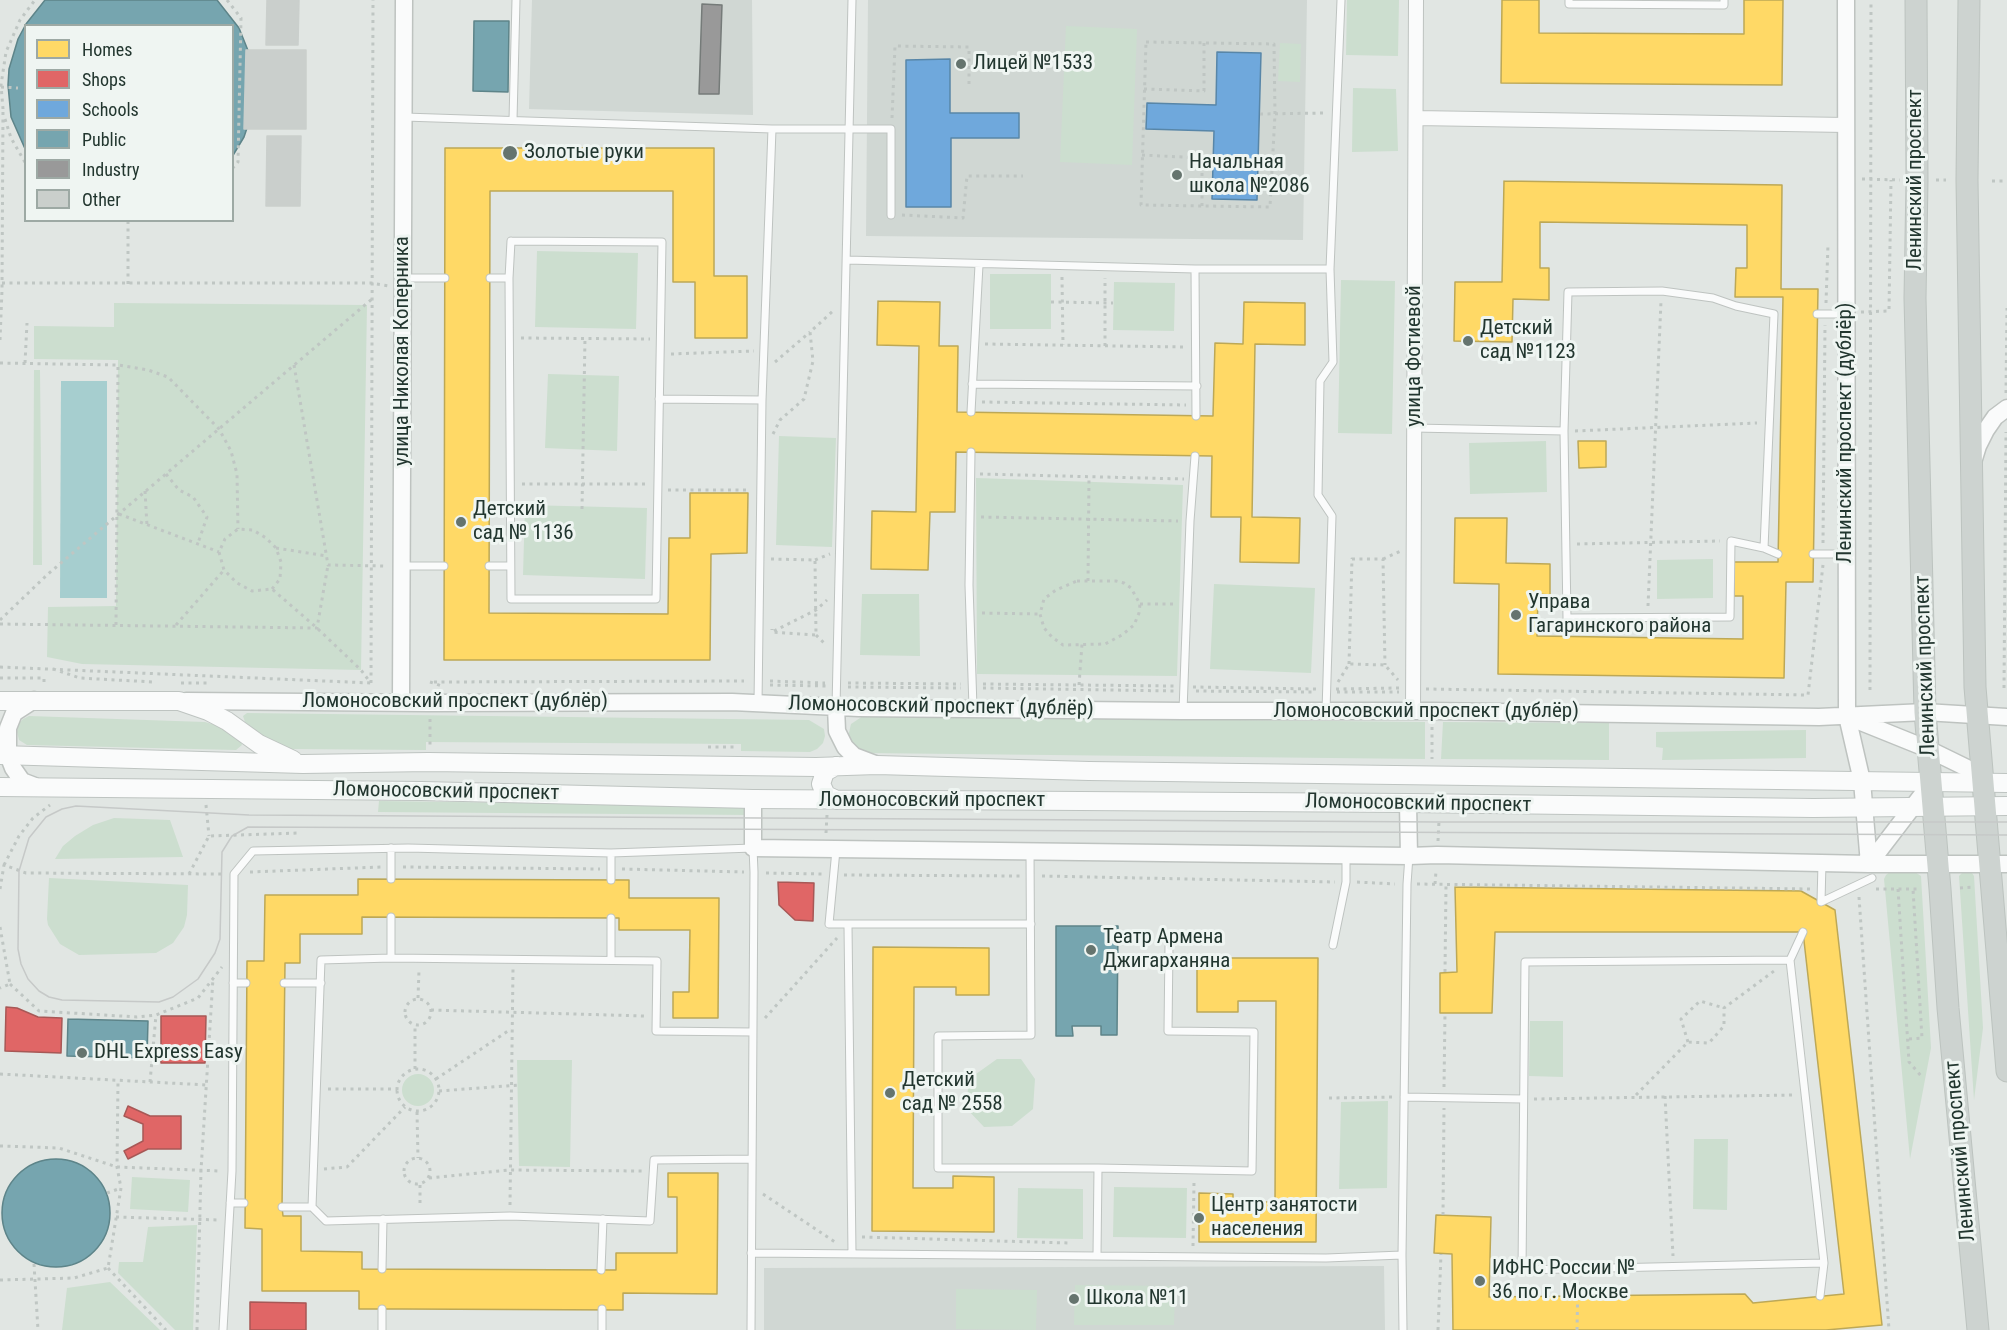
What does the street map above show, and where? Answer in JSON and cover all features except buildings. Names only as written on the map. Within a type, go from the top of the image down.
[{"type":"main road","name":"Ленинский проспект","points":[[1916,0],[1915,298],[1925,712],[1948,1008],[1978,1330]]},
{"type":"main road","points":[[1970,0],[1967,180],[1975,687],[1978,715],[2000,780],[1986,806],[1998,864],[2007,1071]]},
{"type":"main road","name":"Ломоносовский проспект (дублёр)","points":[[0,701],[34,693],[179,701]]},
{"type":"main road","points":[[179,701],[218,716],[278,755],[303,764]]},
{"type":"main road","name":"Ломоносовский проспект","points":[[4,755],[303,764],[428,762],[877,765],[1931,783],[2000,780]]},
{"type":"main road","points":[[836,766],[825,772],[821,784],[826,795],[837,800]]},
{"type":"main road","points":[[1302,773],[1310,778],[1314,787],[1311,797],[1302,803]]},
{"type":"main road","name":"Ломоносовский проспект","points":[[0,787],[421,790],[837,800],[1865,808],[2007,806]]},
{"type":"street","name":"улица Николая Коперника","points":[[401,702],[404,0]]},
{"type":"street","name":"улица Фотиевой","points":[[1413,711],[1416,0]]},
{"type":"street","name":"Ленинский проспект (дублёр)","points":[[1846,0],[1847,716],[1862,782],[1871,871]]},
{"type":"street","points":[[1416,118],[1846,125]]},
{"type":"street","points":[[1972,469],[1978,446],[1986,430],[1995,417],[2006,408]]},
{"type":"street","points":[[34,693],[14,713],[8,728],[4,755],[22,781],[35,786]]},
{"type":"street","name":"Ломоносовский проспект (дублёр)","points":[[179,701],[758,703],[836,707],[1078,710],[1847,716],[1925,712]]},
{"type":"street","points":[[836,707],[837,731],[845,747],[854,756],[877,765]]},
{"type":"street","points":[[1925,712],[2007,717]]},
{"type":"street","points":[[1847,716],[1928,749],[1969,770],[2000,780]]},
{"type":"street","points":[[1871,871],[1911,807],[1931,783]]},
{"type":"street","points":[[753,799],[753,848],[1437,855],[1822,863],[1871,871],[1938,864],[1998,864]]},
{"type":"street","points":[[1408,803],[1409,856]]},
{"type":"lane","points":[[513,120],[516,0]]},
{"type":"lane","points":[[836,707],[852,0]]},
{"type":"lane","points":[[1326,711],[1332,516],[1317,495],[1320,381],[1333,362],[1330,270],[1341,0]]},
{"type":"lane","points":[[1569,0],[1569,4],[1724,5],[1724,0]]},
{"type":"lane","points":[[404,117],[772,129],[891,129],[891,215]]},
{"type":"lane","points":[[758,703],[762,373],[772,129]]},
{"type":"lane","points":[[511,242],[662,242],[656,599],[512,599],[510,278],[511,242]]},
{"type":"lane","points":[[847,260],[979,265],[1330,270]]},
{"type":"lane","points":[[972,412],[979,265]]},
{"type":"lane","points":[[1195,269],[1196,416]]},
{"type":"lane","points":[[403,283],[445,278]]},
{"type":"lane","points":[[490,278],[510,278]]},
{"type":"lane","points":[[1778,554],[1764,548],[1731,541],[1730,617],[1567,618],[1564,431],[1568,291],[1662,291],[1713,298],[1736,306],[1782,314]]},
{"type":"lane","points":[[1764,548],[1774,314]]},
{"type":"lane","points":[[1821,314],[1845,314]]},
{"type":"lane","points":[[972,384],[1197,386]]},
{"type":"lane","points":[[659,399],[762,400]]},
{"type":"lane","points":[[1414,428],[1564,431]]},
{"type":"lane","points":[[971,452],[970,612],[973,708]]},
{"type":"lane","points":[[1183,711],[1190,521],[1196,456]]},
{"type":"lane","points":[[1813,554],[1846,554]]},
{"type":"lane","points":[[402,566],[444,566]]},
{"type":"lane","points":[[489,566],[510,566]]},
{"type":"lane","points":[[391,848],[391,879]]},
{"type":"lane","points":[[223,1330],[232,1171],[234,874],[253,851],[391,848],[612,853],[753,848],[751,1330]]},
{"type":"lane","points":[[837,848],[829,924],[848,926],[1031,924]]},
{"type":"lane","points":[[1030,850],[1031,1035],[938,1036],[938,1168],[1252,1171],[1254,1032],[1168,1031],[1170,946]]},
{"type":"lane","points":[[611,880],[612,853]]},
{"type":"lane","points":[[1333,945],[1346,882],[1346,854]]},
{"type":"lane","points":[[1403,1330],[1404,1097],[1409,856]]},
{"type":"lane","points":[[1822,863],[1821,902],[1849,889],[1871,871]]},
{"type":"lane","points":[[391,917],[391,958]]},
{"type":"lane","points":[[611,918],[611,960]]},
{"type":"lane","points":[[848,926],[852,1253]]},
{"type":"lane","points":[[1803,932],[1790,960],[1824,1263],[1820,1296]]},
{"type":"lane","points":[[312,1207],[321,960],[420,958],[657,960],[656,1031],[753,1032]]},
{"type":"lane","points":[[1790,960],[1525,962],[1522,1270],[1824,1263]]},
{"type":"lane","points":[[232,983],[246,983]]},
{"type":"lane","points":[[285,983],[321,983]]},
{"type":"lane","points":[[1404,1097],[1523,1099]]},
{"type":"lane","points":[[282,1207],[312,1207],[326,1221],[510,1216],[650,1221],[654,1160],[752,1159]]},
{"type":"lane","points":[[1096,1254],[1098,1168]]},
{"type":"lane","points":[[230,1203],[244,1203]]},
{"type":"lane","points":[[382,1269],[383,1219]]},
{"type":"lane","points":[[601,1270],[603,1219]]},
{"type":"lane","points":[[751,1253],[1402,1256]]},
{"type":"lane","points":[[382,1309],[382,1330]]},
{"type":"lane","points":[[602,1310],[602,1330]]},
{"type":"path","points":[[26,0],[31,5]]},
{"type":"path","points":[[0,340],[2,68],[9,44],[20,20],[35,0]]},
{"type":"path","points":[[227,0],[241,18],[238,162],[234,167]]},
{"type":"path","points":[[371,683],[372,0]]},
{"type":"path","points":[[1870,690],[1871,0]]},
{"type":"path","points":[[1146,42],[1274,44],[1275,114],[1270,207],[1141,205],[1144,89],[1146,42]]},
{"type":"path","points":[[1144,89],[1204,91],[1204,43]]},
{"type":"path","points":[[891,129],[894,46],[969,47],[969,88]]},
{"type":"path","points":[[1,87],[18,87]]},
{"type":"path","points":[[3,109],[11,138],[24,161]]},
{"type":"path","points":[[1260,114],[1335,114]]},
{"type":"path","points":[[1142,155],[1202,158],[1202,206]]},
{"type":"path","points":[[891,215],[963,218],[967,176],[1023,176]]},
{"type":"path","points":[[1860,179],[1901,180]]},
{"type":"path","points":[[1870,311],[1889,311],[1891,180]]},
{"type":"path","points":[[1934,180],[1946,180]]},
{"type":"path","points":[[1992,180],[2007,181]]},
{"type":"path","points":[[128,222],[128,284]]},
{"type":"path","points":[[1079,686],[1183,691],[1413,692],[1430,688],[1808,695],[1823,554],[1821,314],[1829,234]]},
{"type":"path","points":[[1062,266],[1063,345]]},
{"type":"path","points":[[1105,346],[1106,267]]},
{"type":"path","points":[[2,283],[403,283]]},
{"type":"path","points":[[1647,617],[1662,291]]},
{"type":"path","points":[[762,373],[846,298]]},
{"type":"path","points":[[0,622],[48,574],[372,299]]},
{"type":"path","points":[[1052,302],[1113,303]]},
{"type":"path","points":[[2004,688],[2007,308]]},
{"type":"path","points":[[25,363],[27,323]]},
{"type":"path","points":[[771,438],[780,420],[804,399],[813,361],[810,332]]},
{"type":"path","points":[[510,338],[660,339]]},
{"type":"path","points":[[582,509],[585,338]]},
{"type":"path","points":[[974,344],[1196,347]]},
{"type":"path","points":[[660,354],[763,351]]},
{"type":"path","points":[[0,363],[118,364],[168,377],[219,429],[231,451],[237,474],[238,529]]},
{"type":"path","points":[[116,625],[118,364]]},
{"type":"path","points":[[294,365],[328,566],[317,628]]},
{"type":"path","points":[[971,402],[1196,405]]},
{"type":"path","points":[[1564,431],[1770,423]]},
{"type":"path","points":[[970,473],[1194,479]]},
{"type":"path","points":[[166,474],[180,490],[193,497],[207,517],[198,543]]},
{"type":"path","points":[[1088,581],[1089,477]]},
{"type":"path","points":[[511,484],[760,490]]},
{"type":"path","points":[[145,491],[147,526]]},
{"type":"path","points":[[118,514],[219,552]]},
{"type":"path","points":[[970,516],[1190,521]]},
{"type":"path","points":[[238,529],[253,530],[276,548],[281,562],[280,579],[272,589],[252,591],[237,583],[224,570],[219,552],[225,539],[238,529]]},
{"type":"path","points":[[1566,545],[1651,541],[1731,541]]},
{"type":"path","points":[[276,548],[327,556]]},
{"type":"path","points":[[771,569],[771,559],[815,560],[816,635],[772,632]]},
{"type":"path","points":[[1352,559],[1383,559],[1385,664],[1404,688],[1335,689],[1349,664],[1352,559]]},
{"type":"path","points":[[328,566],[402,566]]},
{"type":"path","points":[[176,626],[224,570]]},
{"type":"path","points":[[1077,581],[1088,581],[1124,583],[1131,588],[1140,604],[1139,613],[1134,625],[1105,644],[1064,645],[1044,628],[1040,614],[1044,599],[1056,590],[1077,581]]},
{"type":"path","points":[[272,589],[317,628],[361,670],[371,683]]},
{"type":"path","points":[[772,632],[816,610],[839,589]]},
{"type":"path","points":[[1140,604],[1187,604]]},
{"type":"path","points":[[970,612],[1040,614]]},
{"type":"path","points":[[0,622],[317,628]]},
{"type":"path","points":[[772,622],[772,632]]},
{"type":"path","points":[[1078,710],[1082,645]]},
{"type":"path","points":[[1349,664],[1385,664]]},
{"type":"path","points":[[0,667],[371,683]]},
{"type":"path","points":[[49,668],[80,678],[156,682]]},
{"type":"path","points":[[0,678],[44,678],[44,685],[34,693]]},
{"type":"path","points":[[744,681],[430,682],[446,687],[759,685],[1175,687]]},
{"type":"path","points":[[770,681],[826,683]]},
{"type":"path","points":[[846,683],[973,686]]},
{"type":"path","points":[[1192,687],[1316,689]]},
{"type":"path","points":[[430,716],[430,750]]},
{"type":"path","points":[[1432,722],[1432,759]]},
{"type":"path","points":[[0,889],[4,865],[19,836],[33,818],[52,803]]},
{"type":"path","points":[[189,874],[209,837],[206,803]]},
{"type":"path","points":[[209,837],[299,833]]},
{"type":"path","points":[[4,865],[26,873],[234,874],[391,867],[1806,889]]},
{"type":"path","points":[[1445,972],[1446,885]]},
{"type":"path","points":[[1960,888],[1975,887]]},
{"type":"path","points":[[1849,889],[1922,888]]},
{"type":"path","points":[[1858,889],[1889,1330]]},
{"type":"path","points":[[1898,889],[1909,1062],[1923,1078]]},
{"type":"path","points":[[1909,1039],[1922,1038],[1913,889]]},
{"type":"path","points":[[753,1032],[848,926]]},
{"type":"path","points":[[0,927],[10,984],[39,1011],[156,1016],[198,998],[233,954]]},
{"type":"path","points":[[418,998],[420,958]]},
{"type":"path","points":[[510,1216],[513,959]]},
{"type":"path","points":[[1724,1008],[1790,960]]},
{"type":"path","points":[[197,1330],[201,1170],[213,978]]},
{"type":"path","points":[[0,988],[10,984]]},
{"type":"path","points":[[418,998],[427,1002],[431,1010],[427,1022],[415,1025],[408,1021],[404,1012],[410,1000],[418,998]]},
{"type":"path","points":[[1688,1042],[1681,1019],[1700,1001],[1724,1008]]},
{"type":"path","points":[[1635,1096],[1688,1042],[1708,1043],[1724,1026],[1724,1008]]},
{"type":"path","points":[[431,1010],[656,1016]]},
{"type":"path","points":[[1443,1215],[1445,1013]]},
{"type":"path","points":[[150,1082],[156,1016]]},
{"type":"path","points":[[415,1025],[415,1069]]},
{"type":"path","points":[[436,1079],[511,1029]]},
{"type":"path","points":[[415,1069],[427,1071],[436,1079],[439,1091],[434,1103],[424,1110],[417,1111],[405,1107],[400,1102],[397,1089],[402,1076],[415,1069]]},
{"type":"path","points":[[0,1074],[207,1085]]},
{"type":"path","points":[[108,1268],[121,1188],[117,1167],[118,1081]]},
{"type":"path","points":[[439,1091],[519,1085]]},
{"type":"path","points":[[318,1089],[397,1089]]},
{"type":"path","points":[[1523,1099],[1805,1095]]},
{"type":"path","points":[[1665,1096],[1673,1267]]},
{"type":"path","points":[[1329,1098],[1404,1097]]},
{"type":"path","points":[[313,1170],[347,1167],[405,1107]]},
{"type":"path","points":[[417,1111],[418,1158]]},
{"type":"path","points":[[0,1146],[60,1148],[117,1167],[232,1171]]},
{"type":"path","points":[[429,1178],[431,1169],[427,1161],[418,1158],[410,1160],[404,1168],[407,1180],[415,1185],[420,1185],[429,1178],[509,1170],[654,1171]]},
{"type":"path","points":[[1193,1246],[1195,1170]]},
{"type":"path","points":[[420,1185],[420,1218]]},
{"type":"path","points":[[752,1186],[852,1253]]},
{"type":"path","points":[[107,1193],[121,1188]]},
{"type":"path","points":[[116,1217],[229,1220]]},
{"type":"path","points":[[1438,1330],[1441,1254]]},
{"type":"path","points":[[34,1264],[38,1330]]},
{"type":"path","points":[[0,1280],[74,1278],[108,1268]]},
{"type":"path","points":[[108,1268],[166,1330]]},
{"type":"path","points":[[1577,1330],[1578,1269]]},
{"type":"shaded area","points":[[532,0],[752,0],[753,115],[529,109]]},
{"type":"shaded area","points":[[868,0],[1307,0],[1303,240],[866,236]]},
{"type":"shaded area","name":"Школа №11","points":[[1384,1266],[1385,1330],[764,1330],[764,1268]]},
{"type":"green space","points":[[1347,0],[1399,0],[1398,56],[1346,55]]},
{"type":"green space","points":[[1066,26],[1137,29],[1132,165],[1060,162]]},
{"type":"green space","points":[[1280,43],[1301,44],[1300,82],[1278,81]]},
{"type":"green space","points":[[1353,88],[1396,89],[1398,151],[1352,152]]},
{"type":"green space","points":[[537,251],[638,253],[636,329],[535,327]]},
{"type":"green space","points":[[990,274],[1051,274],[1051,329],[990,329]]},
{"type":"green space","points":[[1341,280],[1395,281],[1392,434],[1338,433]]},
{"type":"green space","points":[[1114,282],[1175,283],[1174,331],[1113,330]]},
{"type":"green space","points":[[114,303],[367,305],[361,670],[82,664],[47,657],[48,607],[116,606],[118,360],[34,359],[34,326],[114,327]]},
{"type":"green space","points":[[34,370],[40,370],[42,565],[33,565]]},
{"type":"green space","points":[[548,374],[619,376],[617,451],[545,448]]},
{"type":"green space","points":[[779,436],[836,438],[832,547],[776,545]]},
{"type":"green space","points":[[1546,441],[1547,492],[1470,494],[1469,443]]},
{"type":"green space","points":[[976,478],[1183,485],[1177,676],[977,674]]},
{"type":"green space","points":[[525,505],[647,508],[645,579],[523,575]]},
{"type":"green space","points":[[1713,559],[1713,598],[1657,599],[1657,560]]},
{"type":"green space","points":[[1214,584],[1315,588],[1311,673],[1210,669]]},
{"type":"green space","points":[[862,594],[919,594],[920,656],[860,655]]},
{"type":"green space","points":[[247,713],[809,720],[824,729],[825,736],[823,743],[810,752],[741,751],[741,744],[426,742],[426,750],[288,749],[269,741],[245,722],[243,716]]},
{"type":"green space","points":[[29,716],[205,722],[222,727],[242,745],[236,750],[27,745],[19,740],[17,732],[18,724]]},
{"type":"green space","points":[[863,716],[1425,722],[1425,759],[863,753],[858,751],[848,737],[851,724]]},
{"type":"green space","points":[[1443,722],[1609,723],[1609,760],[1441,759]]},
{"type":"green space","points":[[1806,730],[1806,758],[1662,760],[1663,748],[1656,747],[1656,732]]},
{"type":"green space","points":[[379,801],[749,806],[749,815],[378,812]]},
{"type":"green space","points":[[114,818],[170,820],[183,857],[55,859],[63,846],[75,836],[93,825]]},
{"type":"green space","points":[[1891,871],[1915,872],[1921,876],[1931,1048],[1910,1159],[1884,879]]},
{"type":"green space","points":[[1963,872],[1972,873],[1974,876],[1983,1028],[1974,1100],[1959,876]]},
{"type":"green space","points":[[49,878],[188,885],[187,915],[184,927],[173,943],[156,953],[79,955],[60,944],[48,925]]},
{"type":"green space","points":[[1530,1021],[1563,1021],[1563,1077],[1529,1076]]},
{"type":"green space","points":[[997,1059],[1021,1059],[1035,1079],[1033,1109],[1012,1126],[984,1127],[966,1108],[969,1079]]},
{"type":"green space","points":[[517,1060],[572,1060],[570,1167],[519,1166]]},
{"type":"green space","points":[[418,1074],[429,1079],[434,1090],[429,1101],[418,1106],[407,1101],[402,1090],[407,1079]]},
{"type":"green space","points":[[1388,1101],[1387,1188],[1339,1189],[1341,1102]]},
{"type":"green space","points":[[1694,1139],[1728,1139],[1727,1210],[1693,1209]]},
{"type":"green space","points":[[132,1177],[190,1180],[188,1212],[130,1209]]},
{"type":"green space","points":[[1114,1187],[1187,1188],[1186,1238],[1113,1237]]},
{"type":"green space","points":[[1018,1188],[1083,1189],[1083,1239],[1017,1238]]},
{"type":"green space","points":[[197,1225],[193,1330],[175,1330],[118,1273],[119,1262],[143,1262],[148,1227]]},
{"type":"green space","points":[[110,1282],[160,1330],[62,1330],[67,1288]]},
{"type":"green space","points":[[1075,1285],[1175,1286],[1174,1325],[1074,1325]]},
{"type":"green space","points":[[956,1289],[1037,1290],[1036,1330],[956,1329]]},
{"type":"water","points":[[61,381],[107,381],[107,598],[60,598]]},
{"type":"tram line","points":[[2007,822],[1440,822],[249,815],[76,806],[62,809],[46,817],[29,838],[19,871],[18,949],[21,964],[28,979],[39,991],[49,997],[62,1000],[159,1002],[173,997],[198,979],[215,953],[220,939],[222,852],[232,836],[248,827],[2007,835]]},
{"type":"place","name":"Лицей №1533","points":[[961,64]]},
{"type":"place","name":"Золотые руки","points":[[510,153]]},
{"type":"place","name":"Начальная школа №2086","points":[[1177,175]]},
{"type":"place","name":"Детский сад №1123","points":[[1468,341]]},
{"type":"place","name":"Детский сад № 1136","points":[[461,522]]},
{"type":"place","name":"Управа Гагаринского района","points":[[1516,615]]},
{"type":"place","name":"Театр Армена Джигарханяна","points":[[1091,950]]},
{"type":"place","name":"DHL Express Easy","points":[[82,1053]]},
{"type":"place","name":"Детский сад № 2558","points":[[890,1093]]},
{"type":"place","name":"Центр занятости населения","points":[[1199,1218]]},
{"type":"place","name":"ИФНС России № 36 по г. Москве","points":[[1480,1281]]},
{"type":"place","name":"Школа №11","points":[[1074,1299]]}]
